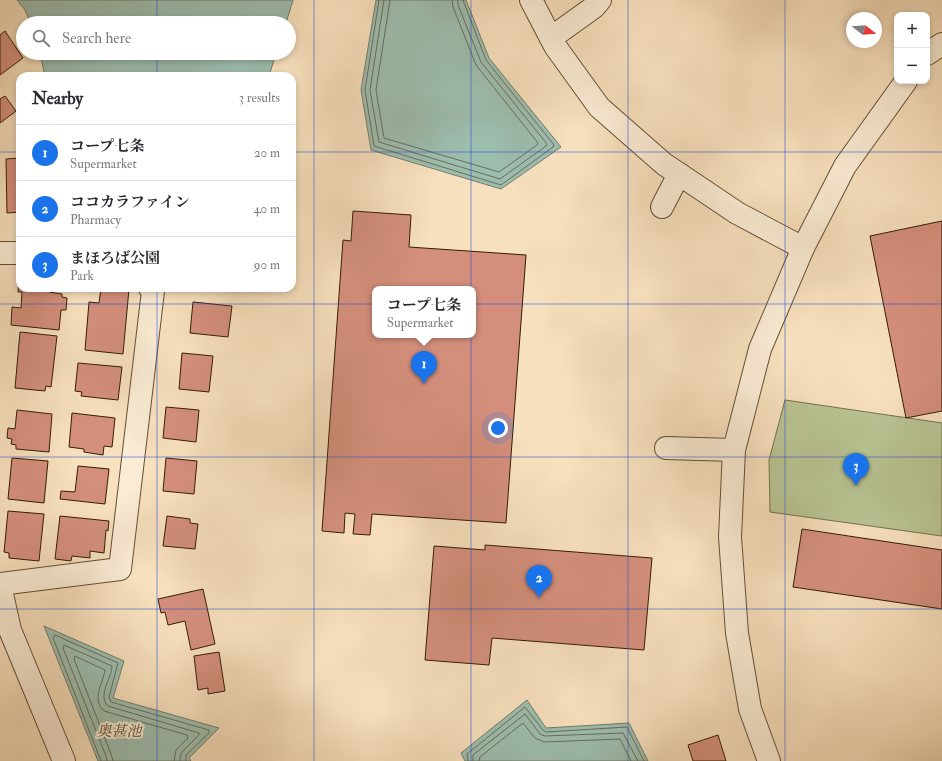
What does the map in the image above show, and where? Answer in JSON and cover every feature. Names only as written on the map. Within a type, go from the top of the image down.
[{"type":"street","points":[[532,0],[555,46],[599,107],[674,171],[736,213],[803,248]]},
{"type":"street","points":[[551,38],[594,7],[600,0]]},
{"type":"street","points":[[930,52],[942,44]]},
{"type":"street","points":[[769,761],[750,709],[737,633],[730,537],[734,450],[760,349],[803,248],[845,166],[904,84]]},
{"type":"street","points":[[657,203],[674,171]]},
{"type":"street","points":[[0,253],[16,252]]},
{"type":"street","points":[[64,761],[10,630],[0,585],[120,569],[152,292]]},
{"type":"street","points":[[666,448],[734,450]]},
{"type":"green space","points":[[785,400],[942,423],[942,536],[770,512],[769,460]]},
{"type":"water","points":[[17,0],[293,0],[288,16],[28,16]]},
{"type":"water","points":[[376,0],[466,0],[489,58],[561,147],[501,189],[371,150],[361,90]]},
{"type":"water","points":[[42,60],[274,60],[270,72],[44,72]]},
{"type":"water","name":"奥甚池","points":[[44,626],[124,661],[113,698],[219,728],[189,758],[191,761],[98,761]]},
{"type":"water","points":[[527,700],[546,728],[629,723],[648,761],[465,761],[461,753]]},
{"type":"building","points":[[5,31],[16,48],[16,60],[20,60],[0,75],[0,35]]},
{"type":"building","points":[[5,96],[16,111],[0,123],[0,99]]},
{"type":"building","points":[[16,158],[16,212],[7,213],[6,159]]},
{"type":"building","points":[[353,211],[411,215],[409,247],[526,255],[506,523],[372,514],[370,535],[353,534],[355,514],[345,513],[344,533],[322,531],[343,240],[351,241]]},
{"type":"building","points":[[942,221],[942,411],[906,418],[870,236]]},
{"type":"building","points":[[22,292],[49,292],[62,294],[62,297],[67,298],[66,310],[61,310],[59,330],[11,325],[12,307],[21,308]]},
{"type":"building","points":[[100,292],[129,292],[123,354],[85,350],[89,302],[99,303]]},
{"type":"building","points":[[193,302],[232,306],[228,337],[190,333]]},
{"type":"building","points":[[20,332],[57,336],[51,387],[46,386],[45,391],[15,388]]},
{"type":"building","points":[[182,353],[213,356],[209,392],[179,389]]},
{"type":"building","points":[[78,363],[122,367],[118,400],[81,396],[82,392],[75,391]]},
{"type":"building","points":[[166,407],[199,410],[196,442],[163,438]]},
{"type":"building","points":[[17,410],[52,414],[49,452],[16,449],[16,445],[11,444],[12,439],[7,438],[8,428],[15,429]]},
{"type":"building","points":[[72,413],[115,418],[112,447],[104,446],[103,455],[84,452],[84,449],[69,447]]},
{"type":"building","points":[[12,458],[48,461],[44,503],[8,499]]},
{"type":"building","points":[[166,458],[197,461],[194,494],[163,491]]},
{"type":"building","points":[[78,466],[109,469],[105,504],[60,499],[61,491],[75,492]]},
{"type":"building","points":[[8,511],[44,514],[39,561],[9,558],[9,553],[4,552]]},
{"type":"building","points":[[60,516],[109,521],[108,531],[106,530],[104,553],[90,551],[90,558],[72,556],[71,561],[55,559]]},
{"type":"building","points":[[167,516],[190,519],[190,523],[198,524],[195,549],[163,546]]},
{"type":"building","points":[[802,529],[942,550],[942,609],[793,587]]},
{"type":"building","points":[[485,545],[652,558],[644,650],[492,638],[489,665],[425,660],[434,546],[485,550]]},
{"type":"building","points":[[203,589],[215,644],[191,650],[185,621],[168,625],[165,612],[161,613],[158,599]]},
{"type":"building","points":[[219,652],[225,691],[208,694],[208,688],[198,690],[194,656]]},
{"type":"building","points":[[718,735],[726,761],[693,761],[688,745]]},
{"type":"place","name":"コープ七条","points":[[424,384]]},
{"type":"place","name":"まほろば公園","points":[[856,486]]},
{"type":"place","name":"ココカラファイン","points":[[539,598]]}]
